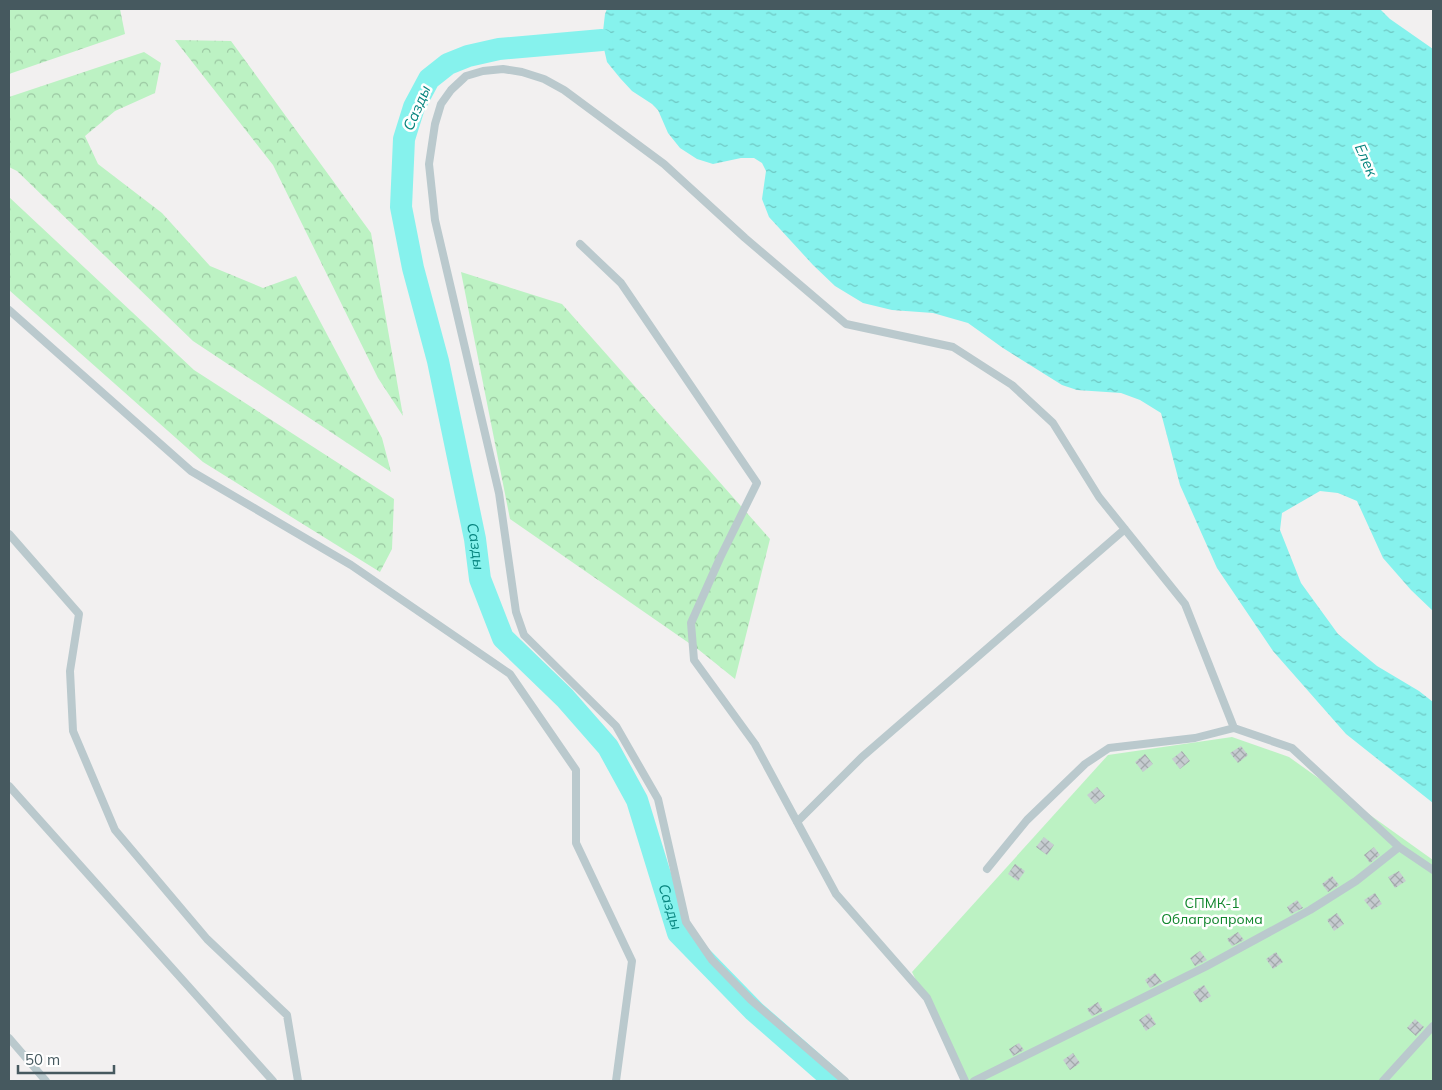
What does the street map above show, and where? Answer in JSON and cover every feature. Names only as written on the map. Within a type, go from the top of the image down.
[{"type":"lane","points":[[845,1081],[751,1000],[712,960],[686,922],[658,799],[616,726],[524,635],[516,612],[499,493],[434,220],[429,164],[435,124],[441,104],[466,76],[483,71],[503,69],[522,72],[544,79],[564,90],[664,164],[745,238],[846,324],[953,347],[1012,385],[1053,422],[1099,497],[1185,604],[1234,728]]},
{"type":"lane","points":[[580,244],[621,283],[757,483],[691,623],[694,660],[755,744],[836,894],[927,998],[965,1081]]},
{"type":"lane","points":[[9,310],[191,471],[351,565],[510,674],[576,770],[576,843],[632,961],[616,1081]]},
{"type":"lane","points":[[797,822],[862,757],[1125,529]]},
{"type":"lane","points":[[9,534],[79,614],[70,671],[73,731],[115,830],[207,939],[287,1015],[298,1081]]},
{"type":"lane","points":[[986,869],[1027,820],[1085,764],[1109,748],[1195,738],[1234,728],[1292,748],[1399,847],[1433,870]]},
{"type":"lane","points":[[9,786],[273,1081]]},
{"type":"lane","points":[[974,1081],[1205,967],[1310,910],[1356,881],[1399,847]]},
{"type":"lane","points":[[1382,1081],[1433,1026]]},
{"type":"lane","points":[[9,1038],[46,1081]]},
{"type":"green space","points":[[9,9],[120,9],[125,34],[9,74]]},
{"type":"green space","points":[[175,40],[231,41],[371,233],[403,416],[378,378],[273,165]]},
{"type":"green space","points":[[144,52],[161,63],[155,93],[115,111],[85,136],[98,164],[162,213],[210,266],[263,288],[296,276],[382,438],[391,472],[193,341],[17,171],[9,167],[9,97]]},
{"type":"green space","points":[[9,197],[194,370],[394,499],[392,549],[380,572],[203,462],[9,290]]},
{"type":"green space","points":[[461,272],[562,304],[770,539],[735,679],[699,650],[510,519]]},
{"type":"green space","name":"СПМК-1 Облагропрома","points":[[1232,737],[1289,757],[1433,860],[1433,1081],[965,1081],[912,972],[1108,755]]},
{"type":"water","name":"Елек","points":[[607,9],[1380,9],[1390,19],[1433,49],[1433,611],[1411,590],[1383,558],[1357,501],[1338,493],[1320,491],[1282,513],[1280,530],[1301,583],[1338,634],[1377,666],[1419,691],[1433,702],[1433,803],[1346,734],[1273,651],[1217,568],[1180,485],[1161,413],[1140,400],[1121,393],[1077,390],[1062,385],[1003,348],[968,323],[933,313],[892,310],[863,303],[835,286],[769,217],[762,199],[766,171],[762,163],[754,158],[741,158],[713,164],[697,159],[680,148],[668,133],[658,110],[632,91],[620,78],[607,62],[602,40]]},
{"type":"building","points":[[1241,746],[1248,755],[1238,763],[1230,753]]},
{"type":"building","points":[[1182,751],[1190,761],[1180,769],[1172,759]]},
{"type":"building","points":[[1145,754],[1153,764],[1143,772],[1135,762]]},
{"type":"building","points":[[1097,787],[1105,796],[1095,804],[1087,795]]},
{"type":"building","points":[[1044,837],[1054,845],[1047,855],[1036,847]]},
{"type":"building","points":[[1374,847],[1380,855],[1370,863],[1364,855]]},
{"type":"building","points":[[1015,864],[1025,871],[1018,881],[1008,874]]},
{"type":"building","points":[[1399,871],[1406,881],[1395,888],[1388,877]]},
{"type":"building","points":[[1332,876],[1339,885],[1328,892],[1322,884]]},
{"type":"building","points":[[1375,893],[1382,904],[1372,910],[1364,900]]},
{"type":"building","points":[[1297,900],[1303,908],[1291,914],[1287,907]]},
{"type":"building","points":[[1337,913],[1344,924],[1334,931],[1327,920]]},
{"type":"building","points":[[1238,932],[1244,940],[1232,946],[1227,939]]},
{"type":"building","points":[[1200,951],[1207,960],[1195,966],[1190,958]]},
{"type":"building","points":[[1276,952],[1283,962],[1273,969],[1266,959]]},
{"type":"building","points":[[1155,973],[1162,982],[1150,988],[1145,980]]},
{"type":"building","points":[[1204,985],[1211,996],[1200,1003],[1193,992]]},
{"type":"building","points":[[1098,1002],[1103,1011],[1092,1016],[1087,1009]]},
{"type":"building","points":[[1149,1013],[1156,1024],[1146,1031],[1139,1020]]},
{"type":"building","points":[[1415,1019],[1424,1027],[1416,1036],[1407,1028]]},
{"type":"building","points":[[1019,1043],[1024,1050],[1013,1056],[1009,1049]]},
{"type":"building","points":[[1073,1053],[1080,1063],[1070,1070],[1063,1060]]},
{"type":"waterway","name":"Сазды","points":[[602,40],[499,49],[468,56],[448,64],[429,79],[414,107],[404,139],[401,207],[413,268],[438,361],[475,539],[480,579],[503,638],[565,698],[608,747],[637,800],[678,933],[754,1011],[834,1081]]}]
